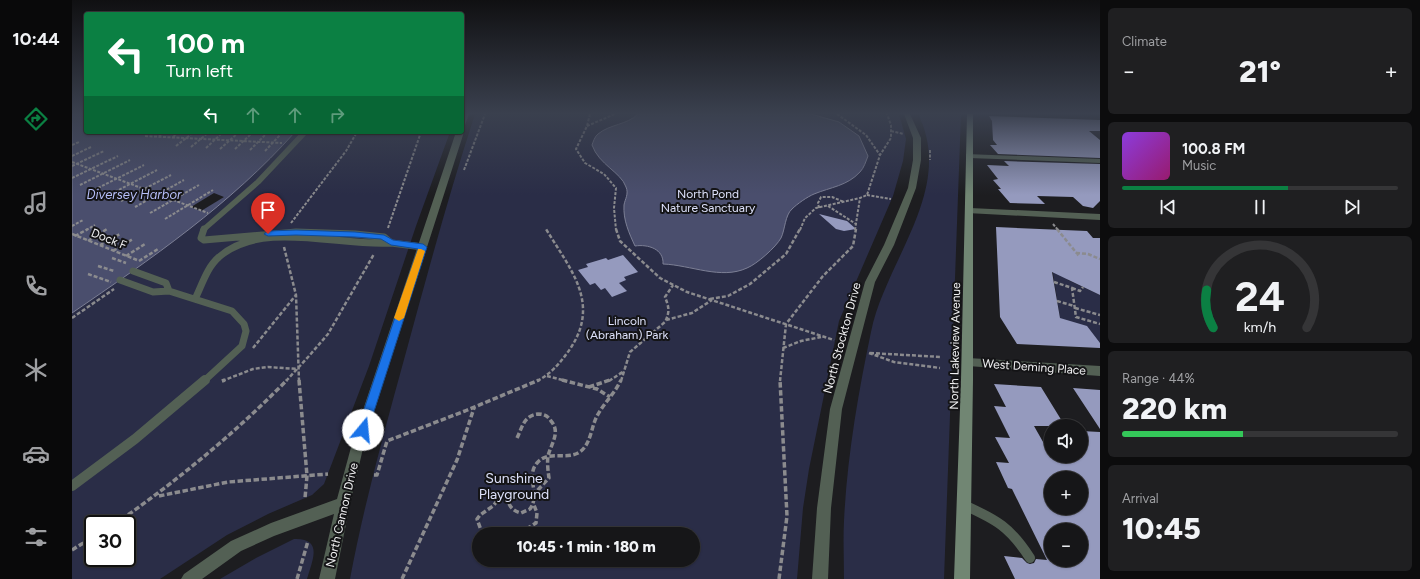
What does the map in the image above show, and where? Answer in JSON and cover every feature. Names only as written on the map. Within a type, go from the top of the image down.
[{"type":"main road","name":"North Lakeview Avenue","points":[[962,579],[968,362],[969,141]]},
{"type":"street","name":"North Cannon Drive","points":[[327,579],[343,504],[359,440],[457,141]]},
{"type":"street","name":"North Stockton Drive","points":[[820,579],[824,508],[836,409],[870,282],[889,245],[912,188],[917,160],[916,141]]},
{"type":"street","points":[[969,156],[1100,161]]},
{"type":"street","points":[[970,211],[1100,217]]},
{"type":"street","name":"West Deming Place","points":[[968,362],[1100,371]]},
{"type":"street","points":[[189,579],[236,546],[271,530],[343,504]]},
{"type":"lane","points":[[297,141],[258,182],[203,230],[201,238],[204,240],[293,238],[341,240],[380,244],[391,243],[423,247]]},
{"type":"lane","points":[[195,299],[214,263],[220,256],[252,238]]},
{"type":"lane","points":[[133,271],[166,283],[169,291]]},
{"type":"lane","points":[[72,486],[158,420],[235,353],[242,346],[246,331],[244,324],[232,311],[169,291],[153,292],[118,279]]},
{"type":"lane","points":[[964,504],[1003,523],[1020,542],[1030,558]]},
{"type":"path","points":[[176,146],[183,141]]},
{"type":"path","points":[[191,147],[198,141]]},
{"type":"path","points":[[206,148],[213,141]]},
{"type":"path","points":[[220,148],[229,141]]},
{"type":"path","points":[[244,141],[273,143]]},
{"type":"path","points":[[235,149],[244,141]]},
{"type":"path","points":[[290,223],[346,151],[352,141]]},
{"type":"path","points":[[386,234],[418,141]]},
{"type":"path","points":[[464,170],[475,141]]},
{"type":"path","points":[[580,141],[576,149],[586,163],[604,174],[616,188],[614,208],[615,226],[620,241],[660,278],[687,292],[834,340]]},
{"type":"path","points":[[870,141],[880,155]]},
{"type":"path","points":[[867,195],[880,155],[889,141]]},
{"type":"path","points":[[72,146],[79,142]]},
{"type":"path","points":[[250,150],[258,142]]},
{"type":"path","points":[[265,151],[273,143]]},
{"type":"path","points":[[72,156],[91,147]]},
{"type":"path","points":[[72,166],[104,151]]},
{"type":"path","points":[[72,178],[118,156]]},
{"type":"path","points":[[80,185],[130,160]]},
{"type":"path","points":[[72,162],[208,214]]},
{"type":"path","points":[[94,190],[144,165]]},
{"type":"path","points":[[107,196],[157,170]]},
{"type":"path","points":[[121,201],[171,175]]},
{"type":"path","points":[[135,207],[184,180]]},
{"type":"path","points":[[150,213],[199,185]]},
{"type":"path","points":[[165,218],[213,190]]},
{"type":"path","points":[[666,320],[692,313],[710,300],[728,296],[750,284],[786,254],[797,237],[805,218],[810,212],[819,208],[867,195],[891,199]]},
{"type":"path","points":[[819,208],[818,202],[821,197],[832,197],[845,202]]},
{"type":"path","points":[[779,579],[787,516],[780,380],[786,324],[823,276],[853,246],[860,198]]},
{"type":"path","points":[[828,206],[856,224]]},
{"type":"path","points":[[72,226],[83,220]]},
{"type":"path","points":[[1053,224],[1078,256]]},
{"type":"path","points":[[75,236],[95,225]]},
{"type":"path","points":[[88,240],[107,229]]},
{"type":"path","points":[[374,475],[377,475],[387,441],[474,408],[546,376],[573,344],[581,328],[584,312],[582,296],[546,229]]},
{"type":"path","name":"Dock F","points":[[72,234],[139,261],[158,249]]},
{"type":"path","points":[[100,246],[120,234]]},
{"type":"path","points":[[113,251],[133,239]]},
{"type":"path","points":[[282,243],[296,295],[299,391],[307,476],[306,498]]},
{"type":"path","points":[[126,256],[145,244]]},
{"type":"path","points":[[128,515],[206,458],[250,418],[299,369],[320,345],[335,323],[362,272],[377,250]]},
{"type":"path","points":[[1076,253],[1088,254],[1100,259]]},
{"type":"path","points":[[98,266],[118,279]]},
{"type":"path","points":[[88,274],[109,282]]},
{"type":"path","points":[[101,280],[107,283],[118,279]]},
{"type":"path","points":[[1054,282],[1080,291],[1083,287]]},
{"type":"path","points":[[530,527],[535,523],[537,517],[534,505],[536,492],[531,474],[534,467],[539,461],[549,455],[576,454],[581,452],[586,445],[597,416],[621,380],[631,351],[660,328],[666,320],[669,309],[665,297],[673,285]]},
{"type":"path","points":[[72,318],[116,288],[120,290]]},
{"type":"path","points":[[1072,288],[1076,317],[1100,324]]},
{"type":"path","points":[[1057,301],[1100,315]]},
{"type":"path","points":[[783,348],[794,342],[824,337]]},
{"type":"path","points":[[940,368],[884,359],[869,352],[941,357]]},
{"type":"path","points":[[222,381],[253,369],[268,367],[299,369]]},
{"type":"path","points":[[589,387],[607,382],[624,370]]},
{"type":"path","points":[[546,376],[597,389],[610,397]]},
{"type":"path","points":[[402,579],[457,460],[474,408]]},
{"type":"path","points":[[517,438],[522,422],[529,416],[541,414],[546,415],[556,429],[556,435],[549,455],[547,468],[549,478],[536,492]]},
{"type":"path","points":[[156,496],[228,482],[328,474]]},
{"type":"path","points":[[480,527],[477,519],[480,515],[493,506],[501,496],[535,499]]},
{"type":"path","points":[[507,496],[506,501],[509,507],[514,511],[522,512],[529,510],[534,505]]},
{"type":"path","points":[[297,579],[308,541]]},
{"type":"path","points":[[72,550],[84,543]]},
{"type":"green space","points":[[72,141],[447,141],[416,226],[369,366],[324,484],[312,495],[268,514],[227,535],[160,579],[72,579]]},
{"type":"green space","name":"Lincoln (Abraham) Park","points":[[466,141],[906,141],[903,161],[893,196],[839,321],[809,469],[803,508],[797,579],[350,579],[382,439]]},
{"type":"green space","points":[[960,141],[944,579],[844,579],[845,497],[850,450],[862,379],[871,332],[879,305],[924,197],[929,170],[927,142]]},
{"type":"green space","points":[[1051,261],[1059,268],[1068,280],[1100,295],[1100,343],[1060,318]]},
{"type":"green space","points":[[294,539],[309,542],[313,546],[313,558],[307,579],[220,579],[256,558]]},
{"type":"water","name":"Diversey Harbor","points":[[72,141],[286,141],[244,183],[217,207],[160,251],[72,313]]},
{"type":"water","points":[[593,141],[861,141],[868,156],[865,164],[855,177],[838,186],[811,195],[792,209],[786,219],[779,242],[766,255],[747,268],[727,273],[663,264],[663,259],[658,251],[650,247],[635,246],[624,216],[624,205],[627,192],[626,187],[620,177],[595,152],[592,145]]},
{"type":"pier","points":[[214,193],[224,197],[201,211],[191,207]]},
{"type":"building","points":[[994,141],[1100,141],[1100,158],[998,154],[990,145],[997,145]]},
{"type":"building","points":[[1004,161],[1100,164],[1100,201],[1093,208],[1083,206],[1073,197],[1037,196],[1045,204],[1010,203],[998,189],[1001,189],[993,180],[998,179],[987,165],[1009,166]]},
{"type":"building","points":[[819,214],[847,221],[856,229],[844,231],[836,229]]},
{"type":"building","points":[[996,227],[1087,231],[1093,238],[1100,238],[1100,295],[1052,272],[1060,318],[1087,326],[1100,343],[1100,348],[1017,344],[1000,317]]},
{"type":"building","points":[[623,255],[638,272],[624,277],[626,280],[619,283],[627,291],[612,297],[605,288],[601,290],[595,283],[590,285],[578,270],[588,267],[586,264],[606,258],[608,260]]},
{"type":"building","points":[[994,384],[1041,387],[1061,419],[1044,419],[1044,426],[1034,426],[1044,444],[1044,463],[1088,463],[1088,431],[1100,432],[1100,579],[1015,579],[1004,556],[1022,558],[1030,564],[1034,563],[1036,559],[1044,560],[1044,567],[1088,567],[1088,523],[1044,523],[1044,554],[1012,489],[1008,488],[996,462],[1009,463],[995,437],[1010,438],[994,406],[1006,407]]},
{"type":"building","points":[[1073,388],[1100,390],[1100,429]]},
{"type":"slow traffic","points":[[399,318],[421,251]]},
{"type":"route","points":[[268,234],[296,232],[355,234],[384,237],[391,243],[423,247],[363,430]]},
{"type":"park label","name":"North Pond Nature Sanctuary","points":[[708,201]]},
{"type":"park label","name":"Sunshine Playground","points":[[514,486]]}]
